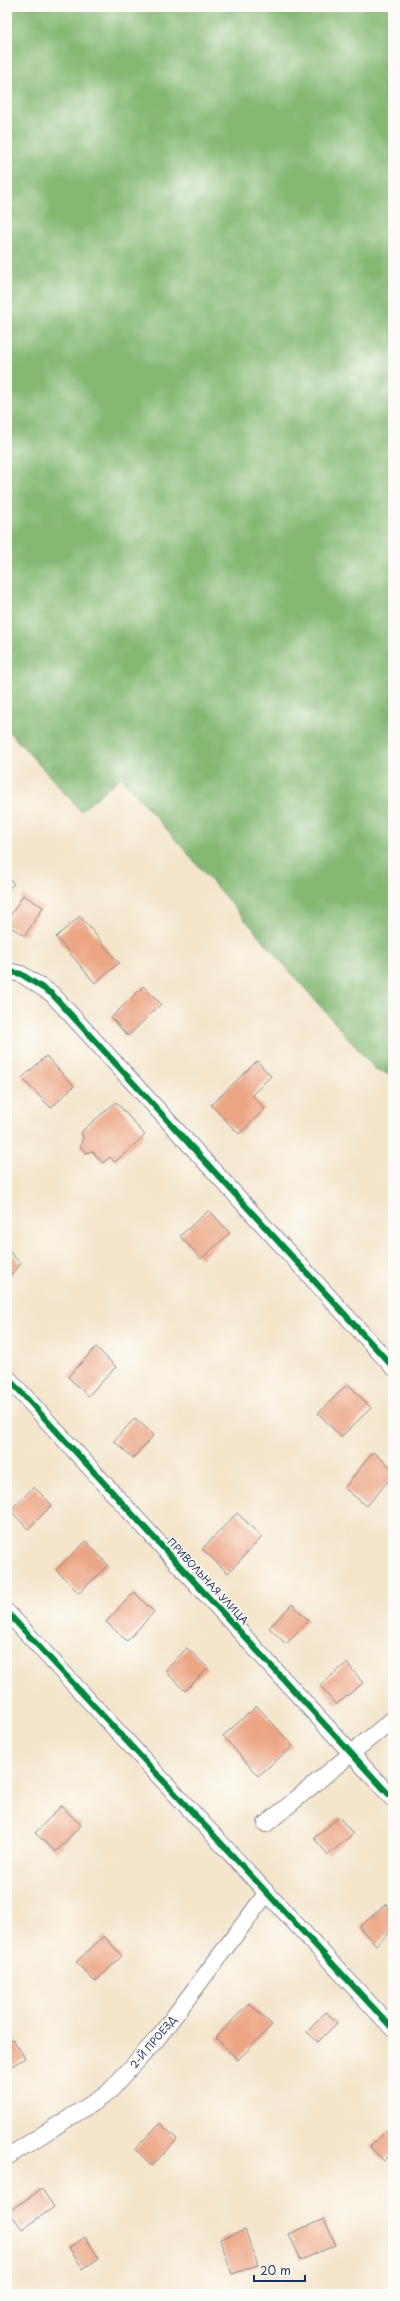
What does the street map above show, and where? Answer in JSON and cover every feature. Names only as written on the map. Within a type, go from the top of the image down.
[{"type":"street","points":[[7,971],[21,974],[52,994],[393,1367]]},
{"type":"street","name":"ПРИВОЛЬНАЯ УЛИЦА","points":[[7,1376],[353,1753],[393,1799]]},
{"type":"street","points":[[7,1612],[393,2030]]},
{"type":"street","points":[[266,1824],[393,1719]]},
{"type":"street","name":"2-Й ПРОЕЗД","points":[[7,2157],[107,2094],[157,2039],[266,1894]]},
{"type":"green space","points":[[7,7],[393,7],[393,1076],[375,1069],[121,777],[81,811],[7,729]]},
{"type":"building","points":[[7,876],[14,884],[7,890]]},
{"type":"building","points":[[23,895],[43,907],[25,936],[7,925],[7,921]]},
{"type":"building","points":[[80,916],[119,963],[95,983],[56,937]]},
{"type":"building","points":[[143,986],[161,1004],[128,1036],[111,1018]]},
{"type":"building","points":[[46,1056],[74,1086],[51,1108],[22,1078]]},
{"type":"building","points":[[257,1061],[271,1076],[252,1095],[265,1109],[239,1134],[211,1105]]},
{"type":"building","points":[[116,1102],[145,1135],[115,1162],[110,1157],[103,1163],[92,1151],[86,1153],[80,1146],[83,1137],[81,1132]]},
{"type":"building","points":[[209,1210],[230,1233],[201,1259],[180,1236]]},
{"type":"building","points":[[7,1249],[21,1264],[7,1278]]},
{"type":"building","points":[[96,1347],[116,1367],[88,1396],[68,1377]]},
{"type":"building","points":[[348,1384],[371,1408],[341,1437],[318,1413]]},
{"type":"building","points":[[135,1418],[154,1435],[133,1458],[114,1441]]},
{"type":"building","points":[[373,1452],[393,1469],[393,1475],[367,1506],[344,1488]]},
{"type":"building","points":[[34,1487],[52,1505],[28,1529],[10,1510]]},
{"type":"building","points":[[237,1513],[262,1537],[228,1573],[202,1549]]},
{"type":"building","points":[[86,1541],[108,1565],[79,1593],[56,1570]]},
{"type":"building","points":[[134,1592],[154,1612],[127,1641],[106,1622]]},
{"type":"building","points":[[292,1604],[308,1620],[286,1644],[269,1628]]},
{"type":"building","points":[[187,1648],[208,1668],[185,1691],[165,1671]]},
{"type":"building","points":[[347,1663],[363,1683],[336,1705],[320,1685]]},
{"type":"building","points":[[257,1706],[293,1746],[258,1776],[223,1736]]},
{"type":"building","points":[[61,1806],[81,1825],[56,1852],[35,1833]]},
{"type":"building","points":[[339,1817],[353,1834],[328,1855],[314,1838]]},
{"type":"building","points":[[386,1904],[393,1912],[393,1929],[376,1945],[359,1927]]},
{"type":"building","points":[[104,1936],[122,1956],[95,1982],[76,1962]]},
{"type":"building","points":[[249,2003],[272,2025],[238,2060],[216,2038]]},
{"type":"building","points":[[326,2012],[337,2023],[318,2042],[307,2032]]},
{"type":"building","points":[[13,2039],[25,2058],[7,2069],[7,2043]]},
{"type":"building","points":[[160,2123],[177,2139],[152,2166],[135,2149]]},
{"type":"building","points":[[387,2130],[393,2136],[393,2152],[384,2161],[370,2147]]},
{"type":"building","points":[[42,2189],[54,2207],[22,2229],[9,2211]]},
{"type":"building","points":[[324,2219],[336,2245],[301,2260],[289,2234]]},
{"type":"building","points":[[245,2230],[258,2265],[232,2274],[220,2239]]},
{"type":"building","points":[[85,2237],[99,2258],[83,2269],[69,2248]]},
{"type":"cycle path","points":[[7,971],[21,974],[52,994],[393,1367]]},
{"type":"cycle path","points":[[7,1377],[393,1799]]},
{"type":"cycle path","points":[[7,1612],[393,2029]]}]
